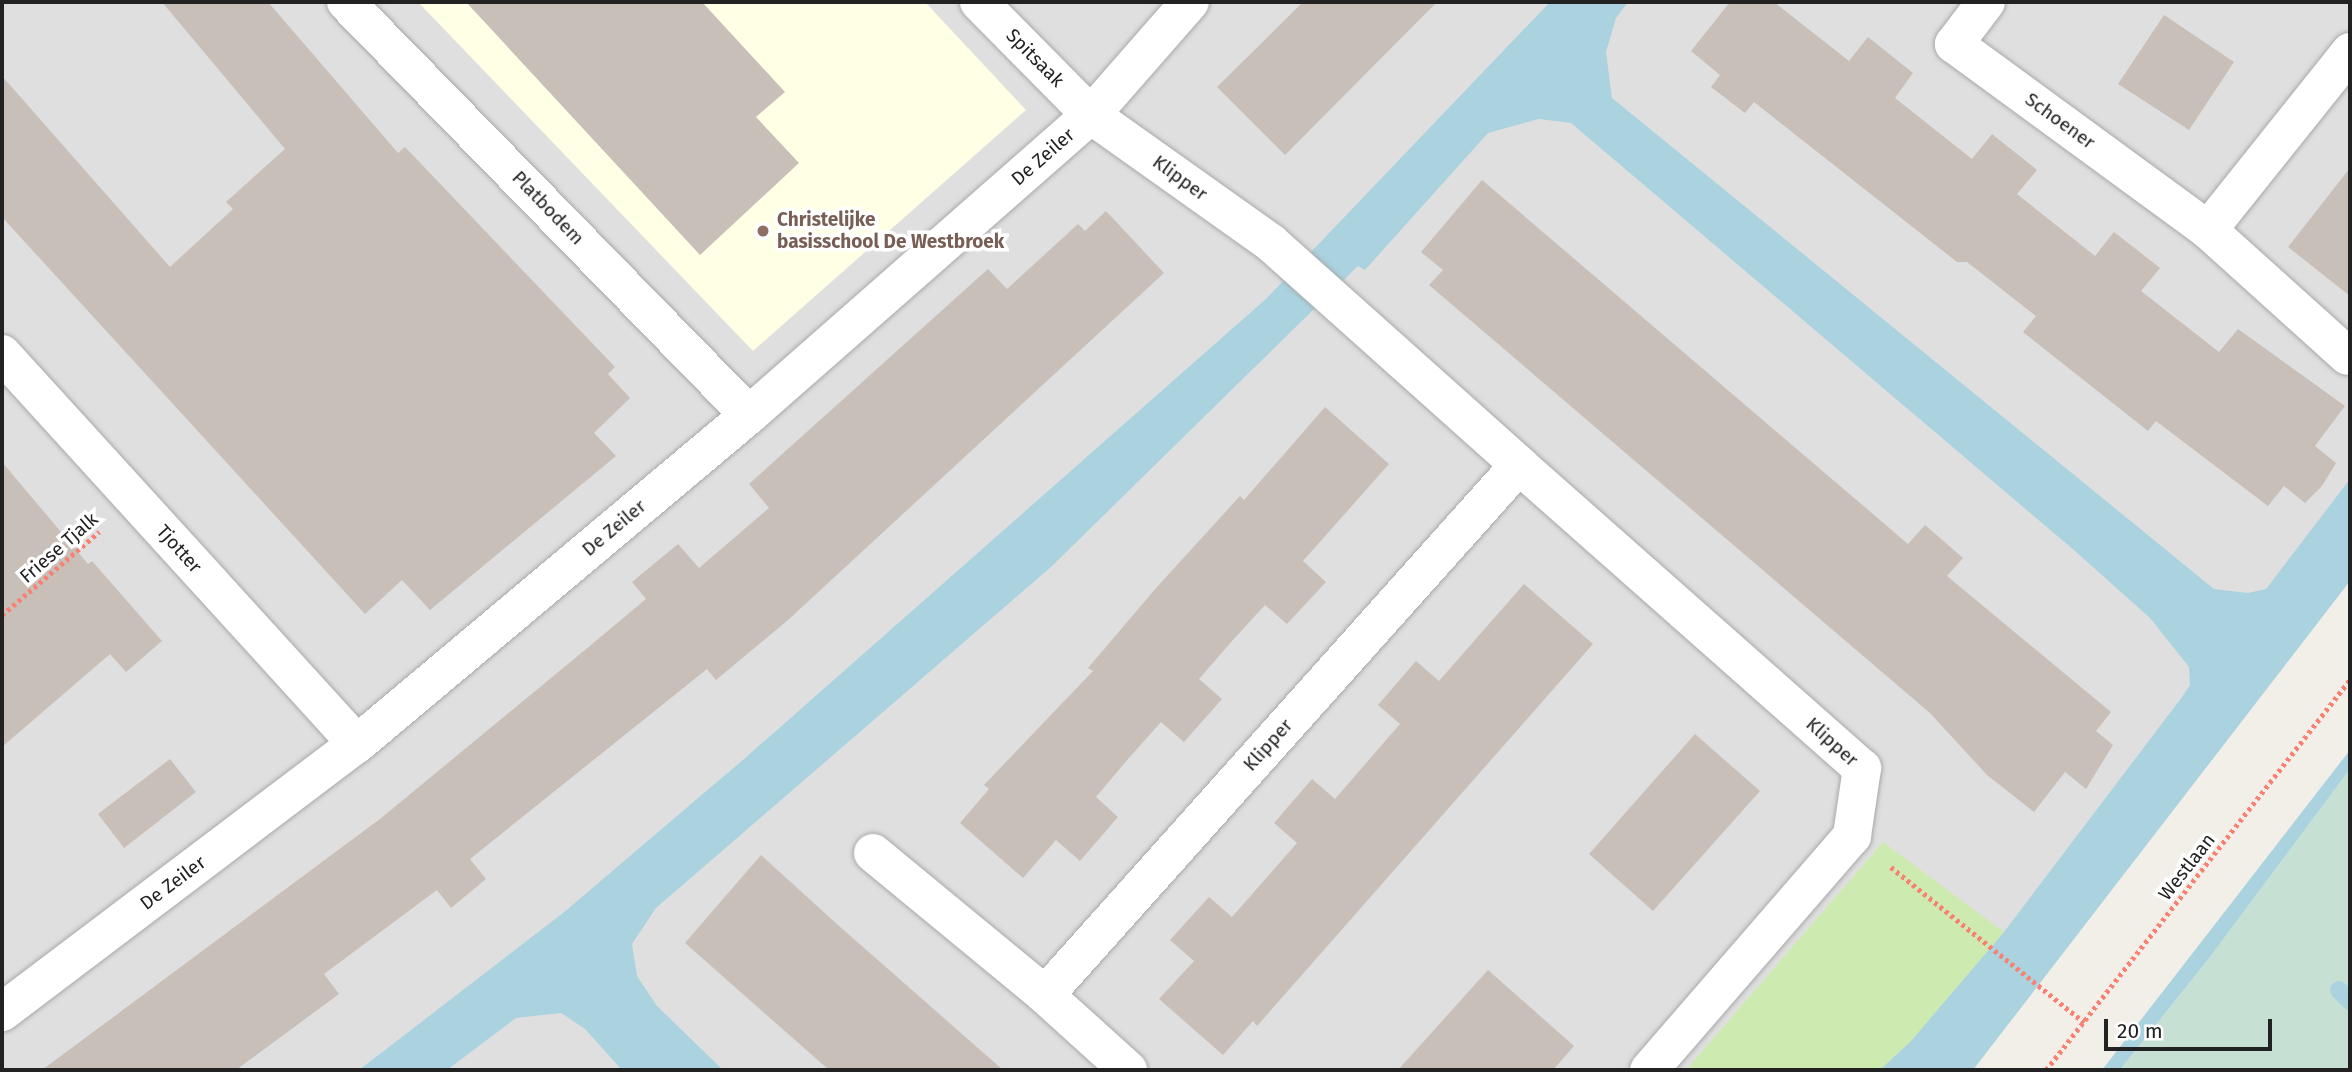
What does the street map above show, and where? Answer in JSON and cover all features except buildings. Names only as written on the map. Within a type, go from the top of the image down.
[{"type":"street","name":"Platbodem","points":[[346,2],[749,415]]},
{"type":"street","name":"Spitsaak","points":[[978,2],[1091,115]]},
{"type":"street","name":"De Zeiler","points":[[2,1012],[357,744],[749,415],[1091,115],[1191,2]]},
{"type":"street","name":"Schoener","points":[[1986,2],[1954,44],[2208,230],[2348,356]]},
{"type":"street","points":[[2208,230],[2350,52]]},
{"type":"street","name":"Klipper","points":[[1091,115],[1271,243],[1862,768],[1852,836]]},
{"type":"street","name":"Tjotter","points":[[2,354],[357,744]]},
{"type":"street","name":"Klipper","points":[[1045,995],[1519,465]]},
{"type":"street","points":[[1649,1070],[1852,836]]},
{"type":"street","points":[[873,853],[1045,995],[1128,1070]]},
{"type":"path","name":"Friese Tjalk","points":[[2,615],[135,501]]},
{"type":"path","name":"Westlaan","points":[[2046,1070],[2350,680]]},
{"type":"path","points":[[1852,836],[2084,1022]]},
{"type":"shaded area","points":[[2,2],[2350,2],[2350,545],[1947,1070],[2,1070]]},
{"type":"shaded area","name":"Christelijke basisschool De Westbroek","points":[[418,2],[925,2],[1026,110],[753,351]]},
{"type":"shaded area","points":[[2350,769],[2350,1070],[2120,1070],[2210,957]]},
{"type":"green space","points":[[1883,842],[2004,932],[1911,1041],[1880,1070],[1686,1070]]},
{"type":"water","points":[[1550,2],[1628,2],[1616,18],[1606,52],[1612,98],[2214,589],[2248,593],[2266,589],[2350,479],[2350,581],[1973,1070],[1880,1070],[1911,1041],[2004,932],[2182,697],[2190,685],[2189,667],[2150,618],[2075,551],[1571,123],[1539,119],[1488,133],[1365,270],[1358,266],[1051,567],[656,908],[632,944],[637,976],[657,1006],[723,1070],[622,1070],[585,1029],[561,1013],[516,1018],[447,1070],[359,1070],[563,913],[744,759],[1267,298]]},
{"type":"water","points":[[2350,750],[2350,769],[2210,957],[2120,1070],[2102,1070]]},
{"type":"waterway","points":[[2339,990],[2350,1001]]},
{"type":"place","name":"Christelijke basisschool De Westbroek","points":[[763,231]]}]
